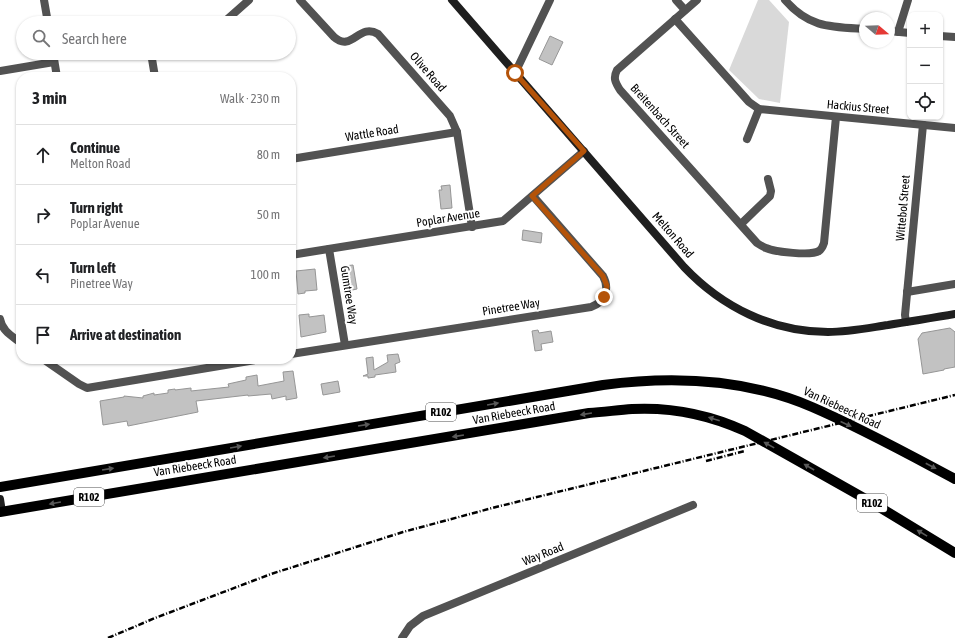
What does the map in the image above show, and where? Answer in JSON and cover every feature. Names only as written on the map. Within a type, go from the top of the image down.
[{"type":"main road","name":"Van Riebeeck Road","points":[[0,487],[626,382],[676,380],[733,385],[773,394],[811,407],[906,453],[955,479]]},
{"type":"main road","name":"Van Riebeeck Road","points":[[1,512],[589,413],[633,409],[673,410],[700,415],[729,424],[750,434],[871,502],[955,553]]},
{"type":"street","points":[[44,0],[47,16]]},
{"type":"street","points":[[231,16],[249,0]]},
{"type":"street","name":"Olive Road","points":[[300,0],[339,41],[349,41],[366,31],[372,31],[378,34],[450,116],[457,132],[472,226]]},
{"type":"street","points":[[515,73],[550,0]]},
{"type":"street","points":[[676,0],[685,10]]},
{"type":"street","name":"Breitenbach Street","points":[[697,0],[617,70],[614,78],[620,90],[741,224],[757,244],[766,249],[809,254],[819,251],[822,248],[824,243],[836,117]]},
{"type":"street","points":[[785,0],[798,13],[814,22],[836,27],[859,29]]},
{"type":"street","points":[[898,32],[908,0]]},
{"type":"street","name":"Melton Road","points":[[454,1],[691,274],[710,291],[742,312],[780,326],[814,332],[855,331],[955,314]]},
{"type":"street","points":[[675,19],[749,102],[759,108],[747,139]]},
{"type":"street","points":[[895,32],[907,33]]},
{"type":"street","points":[[943,36],[955,37]]},
{"type":"street","points":[[152,60],[154,72]]},
{"type":"street","points":[[0,71],[54,62],[56,72]]},
{"type":"street","name":"Hackius Street","points":[[759,108],[955,128]]},
{"type":"street","name":"Wittebol Street","points":[[906,322],[905,314],[923,125]]},
{"type":"street","name":"Wattle Road","points":[[296,158],[457,132]]},
{"type":"street","name":"Poplar Avenue","points":[[296,254],[503,221],[584,151]]},
{"type":"street","points":[[741,224],[770,196],[771,191],[768,179]]},
{"type":"street","name":"Pinetree Way","points":[[296,353],[591,306],[600,302],[607,290],[606,282],[603,276],[532,196]]},
{"type":"street","name":"Gumtree Way","points":[[329,249],[345,345]]},
{"type":"street","points":[[907,292],[955,284]]},
{"type":"street","points":[[0,319],[4,330],[16,339]]},
{"type":"street","points":[[50,364],[87,388],[232,364]]},
{"type":"street","points":[[208,364],[209,368]]},
{"type":"street","points":[[0,499],[1,512]]},
{"type":"street","name":"Way Road","points":[[402,638],[406,630],[415,621],[423,616],[692,505]]},
{"type":"shaded area","points":[[758,0],[769,0],[789,22],[780,103],[759,99],[729,70]]},
{"type":"building","points":[[550,36],[563,42],[552,65],[539,59]]},
{"type":"building","points":[[450,185],[452,208],[441,209],[439,190],[442,190],[441,186]]},
{"type":"building","points":[[523,230],[542,233],[541,243],[522,240]]},
{"type":"building","points":[[353,265],[357,289],[348,291],[344,266]]},
{"type":"building","points":[[315,269],[317,290],[305,291],[305,293],[298,294],[296,271]]},
{"type":"building","points":[[309,314],[309,317],[324,315],[326,332],[301,337],[299,315]]},
{"type":"building","points":[[950,328],[955,332],[955,367],[923,374],[918,339],[922,333]]},
{"type":"building","points":[[538,330],[539,333],[551,331],[553,342],[541,344],[542,350],[535,351],[532,331]]},
{"type":"building","points":[[398,354],[400,362],[395,364],[396,372],[375,375],[375,377],[368,378],[368,376],[363,376],[368,374],[366,358],[373,357],[374,370],[388,362],[387,355]]},
{"type":"building","points":[[293,371],[297,398],[286,400],[286,396],[272,399],[271,394],[196,401],[198,412],[128,426],[127,421],[103,425],[100,401],[124,396],[143,398],[143,396],[154,393],[154,395],[168,393],[168,390],[175,389],[191,388],[191,391],[229,387],[228,384],[246,380],[246,377],[257,375],[258,386],[284,381],[283,372]]},
{"type":"building","points":[[338,381],[340,392],[323,395],[321,384]]},
{"type":"railway","points":[[108,638],[155,618],[271,574],[403,532],[496,507],[955,395]]},
{"type":"railway","points":[[706,461],[745,451]]},
{"type":"route","points":[[515,73],[584,151],[532,196],[603,276],[607,286],[604,297]]}]
